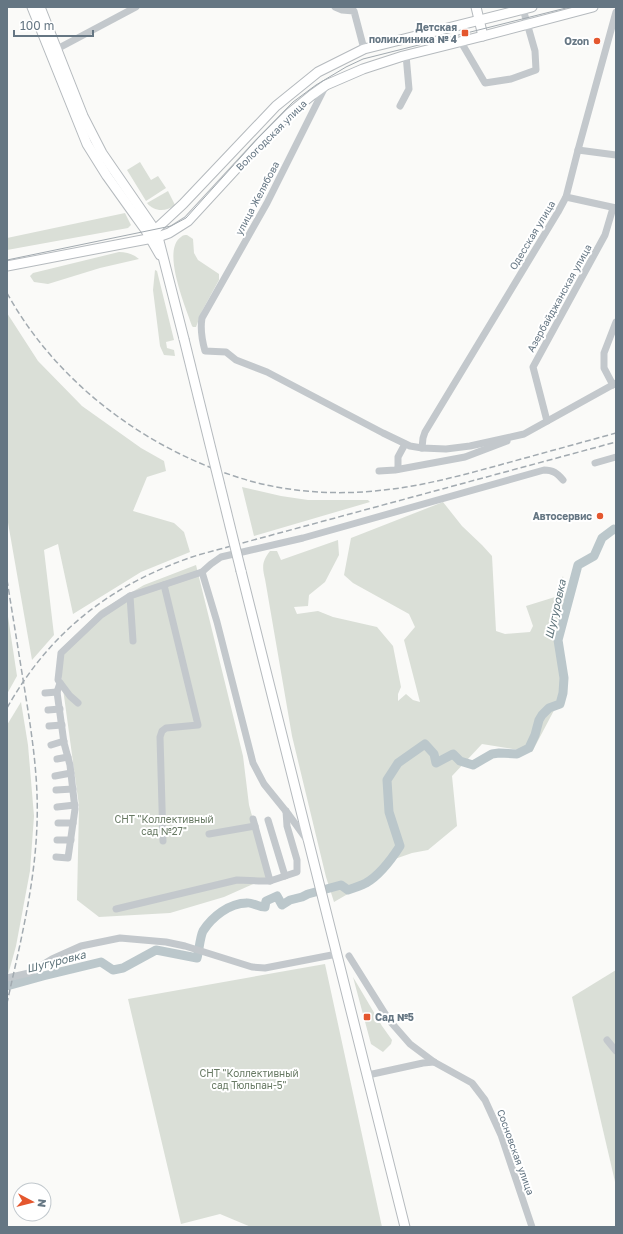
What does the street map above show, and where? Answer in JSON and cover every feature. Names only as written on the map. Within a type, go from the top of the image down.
[{"type":"main road","points":[[32,7],[87,144],[107,176],[132,210],[154,235]]},
{"type":"main road","points":[[40,7],[83,116],[102,153],[154,235],[165,264],[405,1227]]},
{"type":"main road","points":[[476,7],[484,36]]},
{"type":"main road","name":"Вологодская улица","points":[[7,266],[169,233],[188,220],[258,145],[290,114],[312,94],[326,85],[363,69],[406,55],[528,25],[593,7]]},
{"type":"main road","name":"Вологодская улица","points":[[154,235],[276,106],[318,72],[364,49],[527,8]]},
{"type":"street","points":[[57,49],[136,7]]},
{"type":"street","points":[[335,7],[342,10],[354,11],[364,49]]},
{"type":"street","name":"Одесская улица","points":[[422,448],[425,432],[566,197],[616,12],[615,7]]},
{"type":"street","points":[[461,42],[485,83],[511,79],[536,70],[535,51],[528,25],[527,8]]},
{"type":"street","points":[[400,106],[409,89],[406,55]]},
{"type":"street","name":"улица Желябова","points":[[326,85],[267,203],[202,318],[202,337],[205,351],[226,352],[236,360],[268,372],[328,405],[405,444]]},
{"type":"street","points":[[578,150],[616,155]]},
{"type":"street","points":[[566,197],[615,208]]},
{"type":"street","name":"Азербайджанская улица","points":[[547,421],[533,367],[605,235],[615,208]]},
{"type":"street","points":[[379,471],[465,457],[524,434],[614,384],[604,368],[604,353],[616,322]]},
{"type":"street","points":[[398,469],[398,457],[405,444],[422,448],[446,449],[470,446],[524,434]]},
{"type":"street","points":[[595,463],[616,457]]},
{"type":"street","points":[[78,703],[70,696],[58,680],[61,653],[101,615],[130,596],[202,572],[221,557],[303,538],[544,470],[551,470],[555,472],[562,480]]},
{"type":"street","points":[[202,572],[218,622],[252,763],[264,784],[310,844]]},
{"type":"street","points":[[163,841],[160,737],[162,731],[166,728],[198,725],[164,584]]},
{"type":"street","points":[[130,596],[133,641]]},
{"type":"street","points":[[56,857],[68,858],[75,805],[57,692],[60,682]]},
{"type":"street","points":[[44,693],[57,692]]},
{"type":"street","points":[[48,710],[60,709]]},
{"type":"street","points":[[49,726],[62,725]]},
{"type":"street","points":[[51,745],[64,742]]},
{"type":"street","points":[[57,759],[68,757]]},
{"type":"street","points":[[55,776],[71,773]]},
{"type":"street","points":[[56,790],[73,789]]},
{"type":"street","points":[[57,807],[75,805]]},
{"type":"street","points":[[116,908],[237,880],[270,881],[297,872],[297,860],[287,826],[286,812]]},
{"type":"street","points":[[268,820],[285,876]]},
{"type":"street","points":[[58,823],[73,823]]},
{"type":"street","points":[[209,834],[254,823],[270,881]]},
{"type":"street","points":[[57,840],[71,840]]},
{"type":"street","points":[[7,978],[29,973],[52,959],[81,946],[120,938],[166,942],[185,946],[252,968],[265,968],[337,954]]},
{"type":"street","name":"Сосновская улица","points":[[349,956],[389,1020],[410,1044],[434,1062],[472,1083],[485,1100],[501,1135],[532,1227]]},
{"type":"street","points":[[607,1040],[616,1051]]},
{"type":"street","points":[[368,1075],[434,1062]]},
{"type":"green space","points":[[140,162],[151,180],[158,176],[166,188],[146,201],[127,170]]},
{"type":"green space","points":[[168,191],[175,205],[172,207],[160,210],[153,208],[147,203]]},
{"type":"green space","points":[[125,213],[131,225],[128,228],[7,250],[7,238]]},
{"type":"green space","points":[[187,235],[193,239],[194,253],[198,260],[219,274],[219,280],[202,311],[196,327],[192,326],[174,266],[173,254],[175,244],[182,236]]},
{"type":"green space","points":[[119,252],[125,252],[139,259],[100,268],[48,284],[34,282],[30,276],[33,273]]},
{"type":"green space","points":[[155,270],[157,271],[174,340],[166,342],[167,348],[174,350],[175,356],[164,355],[160,346],[153,290]]},
{"type":"green space","points":[[7,313],[38,361],[82,406],[141,448],[164,461],[166,471],[147,477],[133,511],[174,523],[184,532],[190,552],[141,572],[73,614],[58,544],[44,550],[54,635],[32,660],[7,517]]},
{"type":"green space","points":[[242,487],[281,496],[308,500],[368,500],[370,502],[254,536]]},
{"type":"green space","points":[[443,502],[462,526],[492,556],[496,631],[505,634],[530,632],[533,626],[526,606],[555,597],[563,576],[567,607],[555,648],[565,660],[560,699],[532,752],[482,744],[452,776],[457,826],[428,850],[412,853],[392,860],[377,877],[334,902],[326,877],[292,736],[263,564],[270,551],[277,551],[281,560],[338,540],[339,555],[325,582],[309,595],[308,606],[294,607],[297,614],[318,611],[333,617],[377,627],[393,646],[401,687],[398,694],[398,701],[406,694],[413,700],[420,702],[404,640],[415,627],[409,614],[353,583],[344,575],[351,538]]},
{"type":"green space","name":"СНТ \"Коллективный сад №27\"","points":[[196,565],[243,756],[249,805],[269,877],[224,897],[170,913],[99,917],[77,900],[79,806],[58,652],[101,610],[144,585]]},
{"type":"green space","points":[[7,610],[17,676],[7,694]]},
{"type":"green space","points":[[21,702],[28,745],[34,816],[30,871],[16,946],[7,975],[7,725]]},
{"type":"green space","name":"СНТ \"Коллективный сад Тюльпан-5\"","points":[[325,964],[382,1227],[251,1227],[220,1214],[181,1224],[128,999]]},
{"type":"green space","points":[[616,970],[616,1186],[572,997]]},
{"type":"green space","points":[[353,977],[392,1040],[391,1044],[383,1052],[371,1044]]},
{"type":"waterway","name":"Шугуровка","points":[[7,986],[101,962],[113,970],[123,968],[156,950],[197,958],[203,931],[216,916],[234,905],[249,903],[265,907],[266,901],[277,896],[282,905],[290,900],[308,894],[341,885],[348,890],[371,880],[385,867],[400,846],[389,812],[387,780],[398,763],[425,744],[434,754],[436,763],[453,754],[460,761],[473,765],[492,754],[517,754],[529,748],[542,715],[549,708],[560,704],[563,693],[564,678],[558,640],[578,565],[594,556],[602,538],[614,529],[616,530]]},
{"type":"tram line","points":[[7,260],[171,226],[186,218],[258,138],[293,102],[316,85],[346,67],[363,59],[570,7]]},
{"type":"railway","points":[[7,293],[27,325],[50,354],[75,381],[103,406],[166,447],[199,463],[234,476],[270,486],[308,491],[346,493],[398,488],[468,473],[616,433]]},
{"type":"railway","points":[[7,708],[24,680],[43,655],[64,633],[87,613],[112,595],[167,566],[198,555],[616,442]]},
{"type":"railway","points":[[7,580],[31,729],[37,786],[36,847],[30,892],[22,937],[7,1003]]},
{"type":"place","name":"Детская поликлиника № 4","points":[[465,33]]},
{"type":"place","name":"Ozon","points":[[597,41]]},
{"type":"place","name":"Автосервис","points":[[600,516]]},
{"type":"place","name":"Сад №5","points":[[367,1017]]}]
